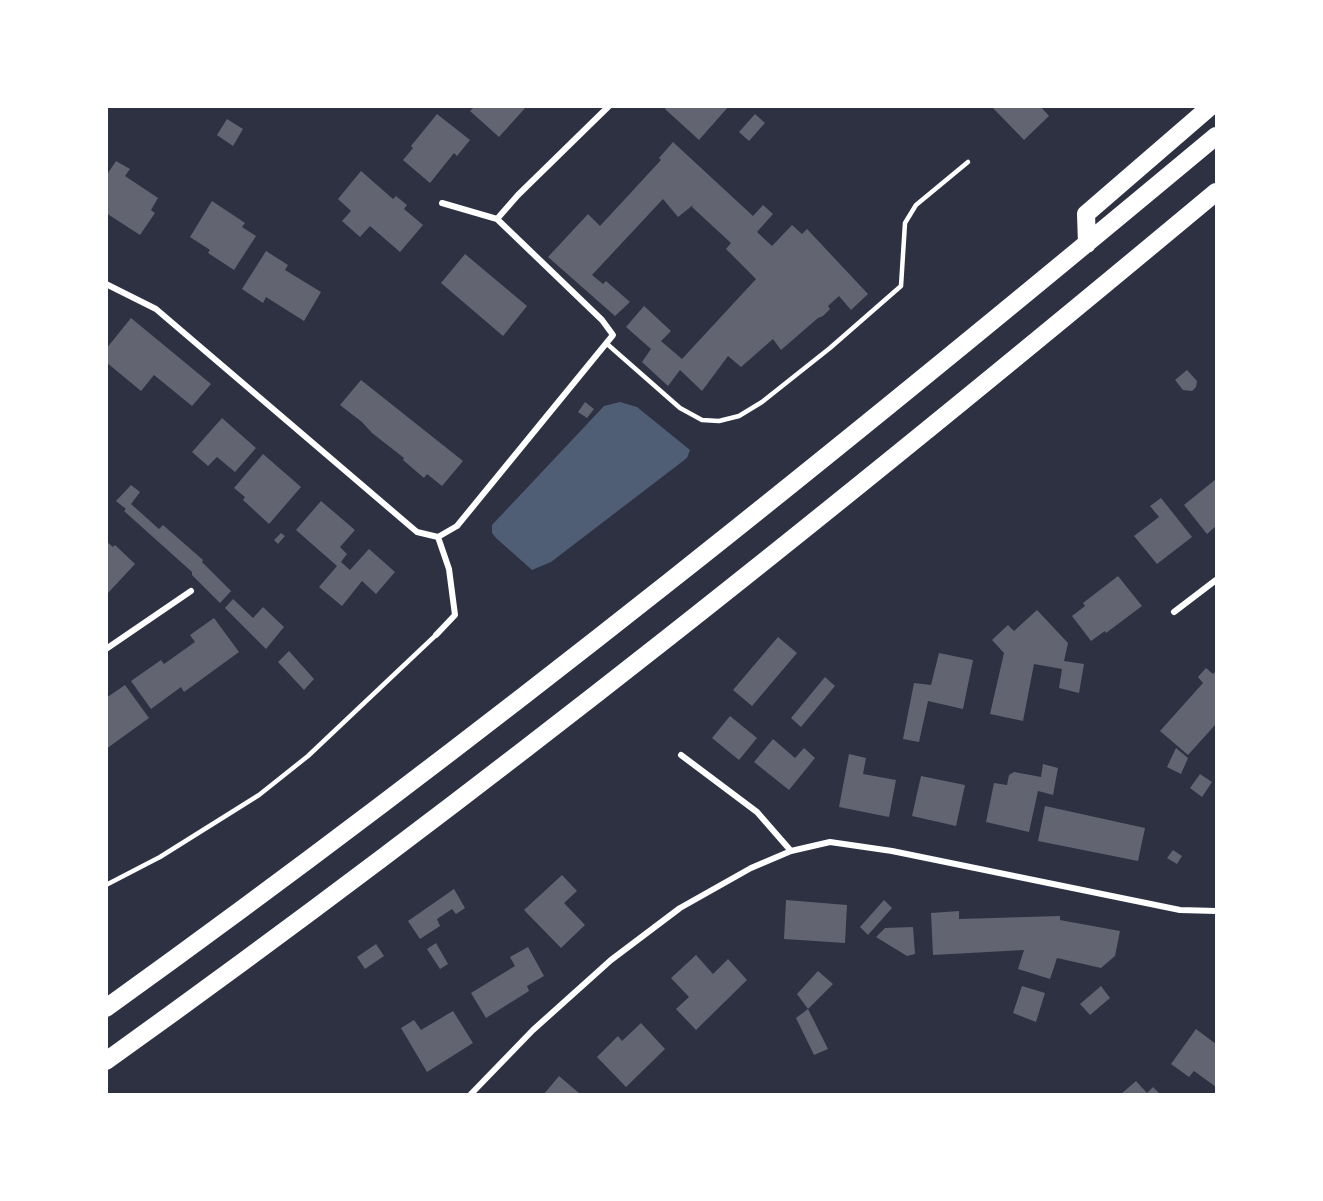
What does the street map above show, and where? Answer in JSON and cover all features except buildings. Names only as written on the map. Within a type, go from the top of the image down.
[{"type":"highway","points":[[1087,244],[1086,214],[1211,106]]},
{"type":"highway","points":[[106,1008],[309,859],[620,622],[917,384],[1216,136]]},
{"type":"highway","points":[[106,1061],[360,876],[635,665],[1028,349],[1216,192]]},
{"type":"street","points":[[497,219],[518,195],[609,106]]},
{"type":"street","points":[[106,284],[156,309],[417,532],[438,537],[458,526],[613,335],[602,320],[497,219],[442,203]]},
{"type":"street","points":[[436,635],[455,615],[449,568],[438,537]]},
{"type":"street","points":[[1174,612],[1216,580]]},
{"type":"street","points":[[106,649],[191,591]]},
{"type":"street","points":[[681,755],[757,812],[791,851]]},
{"type":"street","points":[[471,1095],[533,1030],[611,960],[680,909],[751,868],[791,851],[830,842],[892,851],[1180,910],[1216,911]]},
{"type":"lane","points":[[606,343],[680,408],[702,420],[719,421],[739,416],[762,402],[830,348],[901,286],[905,223],[916,205],[968,162]]},
{"type":"lane","points":[[106,885],[160,857],[259,795],[308,756],[436,635]]},
{"type":"water","points":[[620,402],[637,407],[690,450],[687,458],[551,562],[532,570],[496,538],[492,533],[492,525],[604,406]]}]
